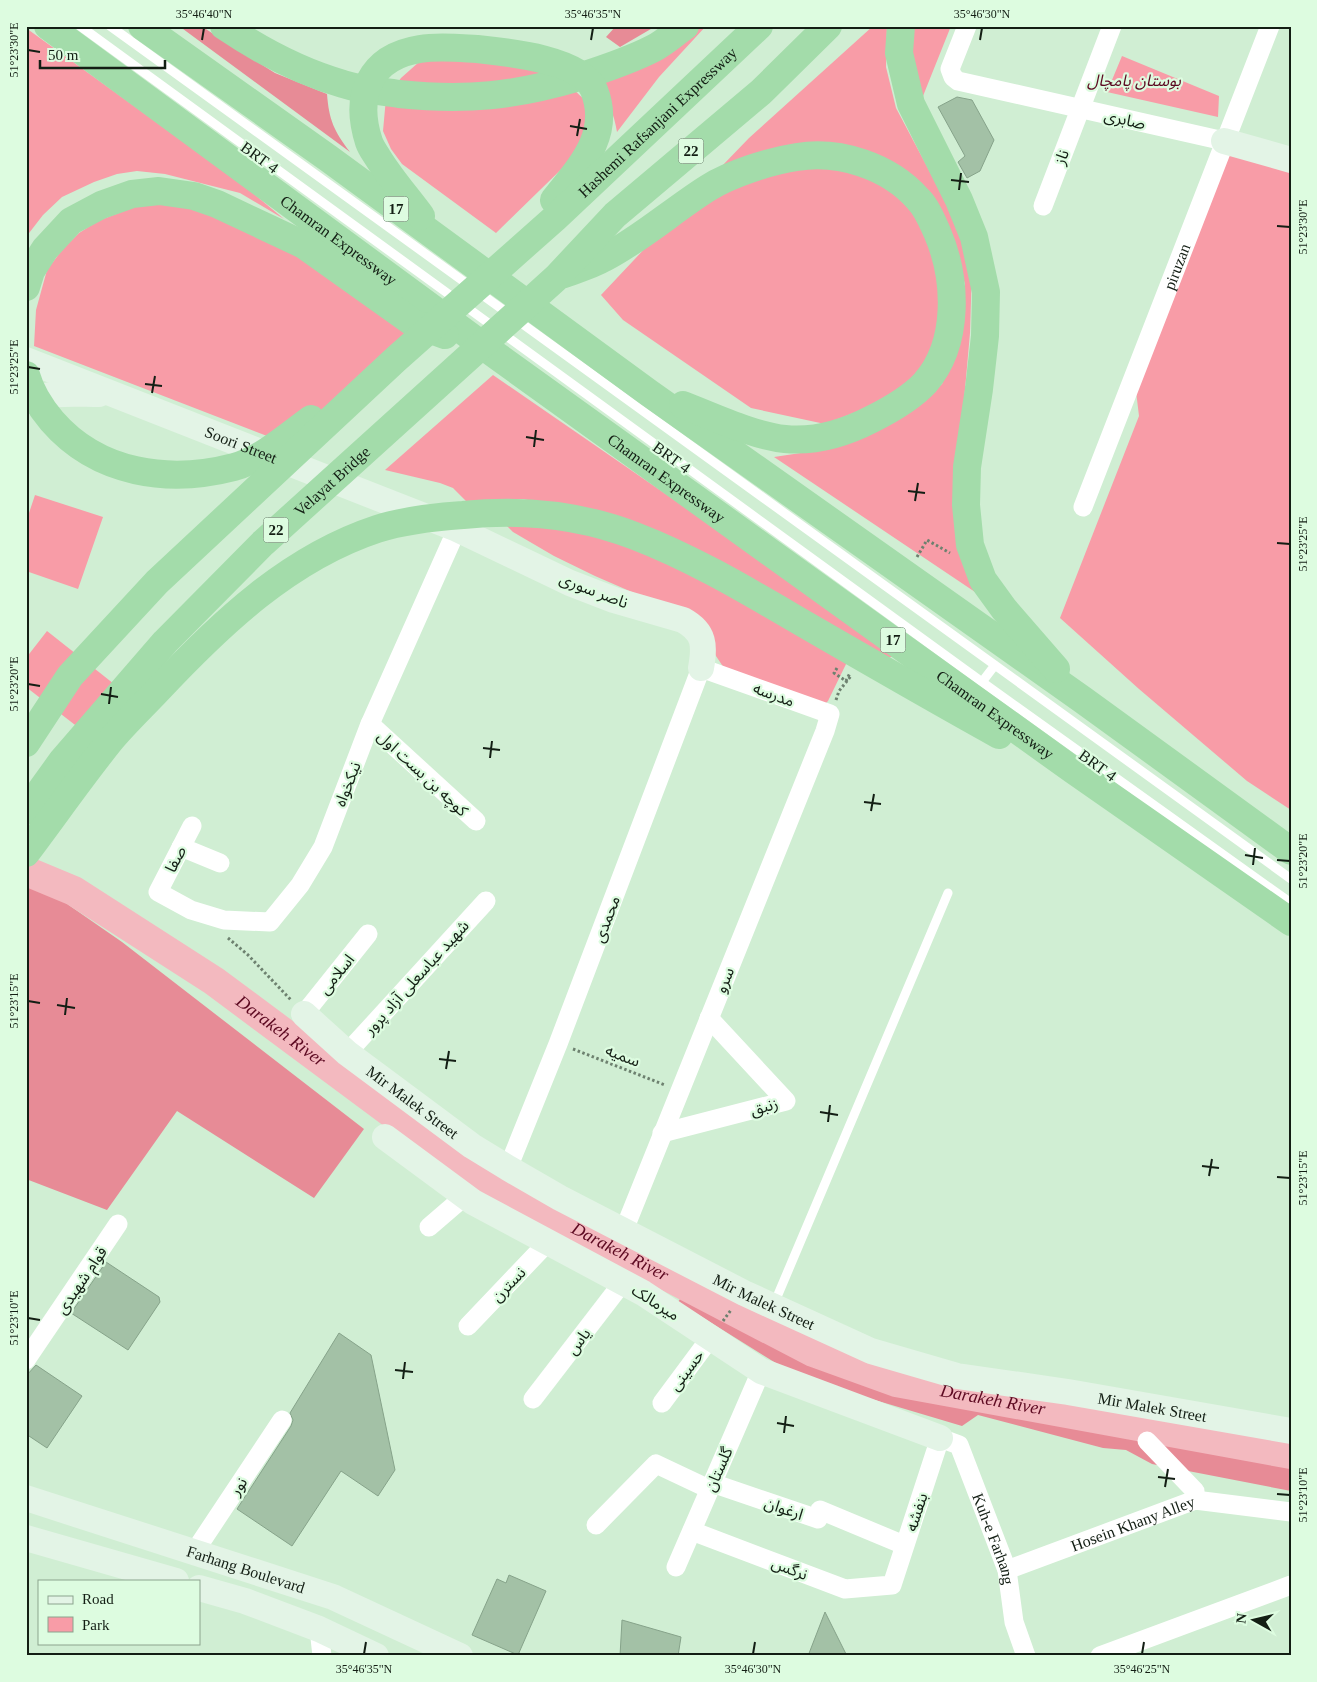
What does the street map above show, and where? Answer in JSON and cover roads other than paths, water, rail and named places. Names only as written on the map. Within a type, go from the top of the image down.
[{"type":"highway","name":"Chamran Expressway","points":[[48,26],[497,356],[1073,770],[1291,922]]},
{"type":"highway","name":"17","points":[[142,26],[328,158],[440,242],[649,393],[1083,700],[1291,851]]},
{"type":"highway","points":[[224,26],[250,44],[308,73],[345,85],[380,91],[455,98],[500,95],[544,87],[603,69],[654,48],[685,26]]},
{"type":"highway","name":"Hashemi Rafsanjani Expressway","points":[[507,260],[555,218],[759,26]]},
{"type":"highway","name":"22","points":[[556,278],[615,215],[761,92],[828,26]]},
{"type":"highway","points":[[901,26],[899,53],[911,104],[959,200],[974,238],[986,292],[985,336],[967,467],[966,505],[970,545],[983,580],[1004,609],[1083,700]]},
{"type":"highway","points":[[26,743],[70,676],[156,582],[396,359],[507,260],[583,163],[595,141],[601,114],[594,88],[585,79],[574,71],[555,62],[499,51],[452,48],[420,49],[400,54],[388,60],[373,73],[364,94],[364,118],[369,144],[385,169],[440,242]]},
{"type":"highway","points":[[556,278],[604,259],[709,187],[766,164],[800,156],[832,156],[880,170],[906,188],[927,210],[948,260],[951,278],[951,318],[944,348],[936,368],[925,382],[900,404],[866,422],[834,435],[790,439],[759,433],[649,393]]},
{"type":"highway","points":[[26,286],[31,271],[44,249],[71,221],[101,205],[132,194],[158,191],[194,196],[243,215],[304,245],[415,324],[497,356]]},
{"type":"highway","name":"Velayat Bridge","points":[[26,811],[62,761],[165,642],[263,542],[556,278]]},
{"type":"highway","points":[[33,367],[37,400],[64,435],[85,451],[108,463],[130,470],[165,474],[190,474],[235,467],[255,458],[396,359]]},
{"type":"highway","points":[[26,853],[111,741],[180,668],[243,607],[283,577],[326,551],[377,529],[424,518],[496,513],[542,514],[599,524],[636,536],[684,558],[760,598],[1027,750],[1073,770]]},
{"type":"street","name":"صابری","points":[[967,26],[950,70],[953,77],[958,81],[1224,142],[1291,160]]},
{"type":"street","name":"ناز","points":[[1043,206],[1112,26]]},
{"type":"street","name":"piruzan","points":[[1083,507],[1270,26]]},
{"type":"street","name":"Soori Street","points":[[33,367],[111,394],[457,529]]},
{"type":"street","points":[[33,367],[55,375],[58,382],[54,390],[36,399]]},
{"type":"street","points":[[36,399],[62,394],[111,394]]},
{"type":"street","name":"ناصر سوری","points":[[457,529],[570,583],[614,600],[683,620],[692,625],[703,641],[704,653],[701,668]]},
{"type":"street","name":"نیکخواه","points":[[158,892],[191,910],[224,920],[270,922],[300,885],[322,847],[370,724],[457,529]]},
{"type":"street","name":"مدرسه","points":[[701,668],[827,723]]},
{"type":"street","name":"محمدی","points":[[508,1168],[558,1044],[701,668]]},
{"type":"street","name":"سرو","points":[[624,1230],[827,723]]},
{"type":"street","name":"کوچه بن بست اول","points":[[370,724],[476,821]]},
{"type":"street","name":"صفا","points":[[158,892],[192,826]]},
{"type":"street","points":[[181,847],[220,863]]},
{"type":"street","name":"شهید عباسعلی آزاد پرور","points":[[347,1053],[486,901]]},
{"type":"street","name":"اسلامی","points":[[304,1014],[368,934]]},
{"type":"street","name":"Mir Malek Street","points":[[304,1014],[347,1053],[472,1146],[508,1168],[560,1198],[773,1307],[871,1351],[957,1376],[1068,1392],[1291,1431]]},
{"type":"street","name":"زنبق","points":[[662,1133],[786,1100],[708,1018]]},
{"type":"street","name":"میرمالک","points":[[385,1137],[473,1202],[643,1293],[761,1371],[940,1438]]},
{"type":"street","points":[[429,1227],[465,1196]]},
{"type":"street","name":"قوام شهیدی","points":[[26,1360],[118,1224]]},
{"type":"street","name":"نسترن","points":[[468,1326],[548,1242]]},
{"type":"street","name":"یاس","points":[[533,1399],[623,1282]]},
{"type":"street","name":"حسینی","points":[[662,1403],[711,1337]]},
{"type":"street","name":"گلستان","points":[[676,1567],[761,1371]]},
{"type":"street","name":"نور","points":[[194,1551],[282,1420]]},
{"type":"street","name":"بنفشه","points":[[892,1585],[940,1438]]},
{"type":"street","name":"Kuh-e Farhang","points":[[940,1438],[959,1445],[1007,1570],[1014,1622],[1026,1656]]},
{"type":"street","points":[[1147,1441],[1196,1490],[1195,1500]]},
{"type":"street","points":[[596,1525],[656,1464],[711,1486]]},
{"type":"street","name":"ارغوان","points":[[711,1486],[818,1519],[820,1510],[904,1545]]},
{"type":"street","name":"Farhang Boulevard","points":[[26,1498],[333,1597],[460,1656]]},
{"type":"street","name":"Hosein Khany Alley","points":[[1007,1570],[1195,1500],[1291,1512]]},
{"type":"street","name":"نرگس","points":[[692,1531],[845,1590],[892,1585]]},
{"type":"street","name":"Farhang Boulevard","points":[[26,1538],[173,1580]]},
{"type":"street","points":[[1100,1656],[1291,1585]]},
{"type":"street","name":"Farhang Boulevard","points":[[200,1588],[245,1601],[319,1629],[376,1656]]},
{"type":"street","points":[[319,1629],[322,1656]]},
{"type":"lane","name":"BRT 4","points":[[80,26],[982,682],[1291,903]]},
{"type":"lane","name":"BRT 4","points":[[110,26],[1291,879]]},
{"type":"lane","points":[[982,682],[994,665]]},
{"type":"lane","points":[[773,1307],[948,894]]},
{"type":"waterway","name":"Darakeh River","points":[[26,871],[74,891],[214,981],[479,1178],[813,1352],[896,1382],[1291,1454]]},
{"type":"park label","name":"بوستان پامچال","points":[[1134,80]]}]
